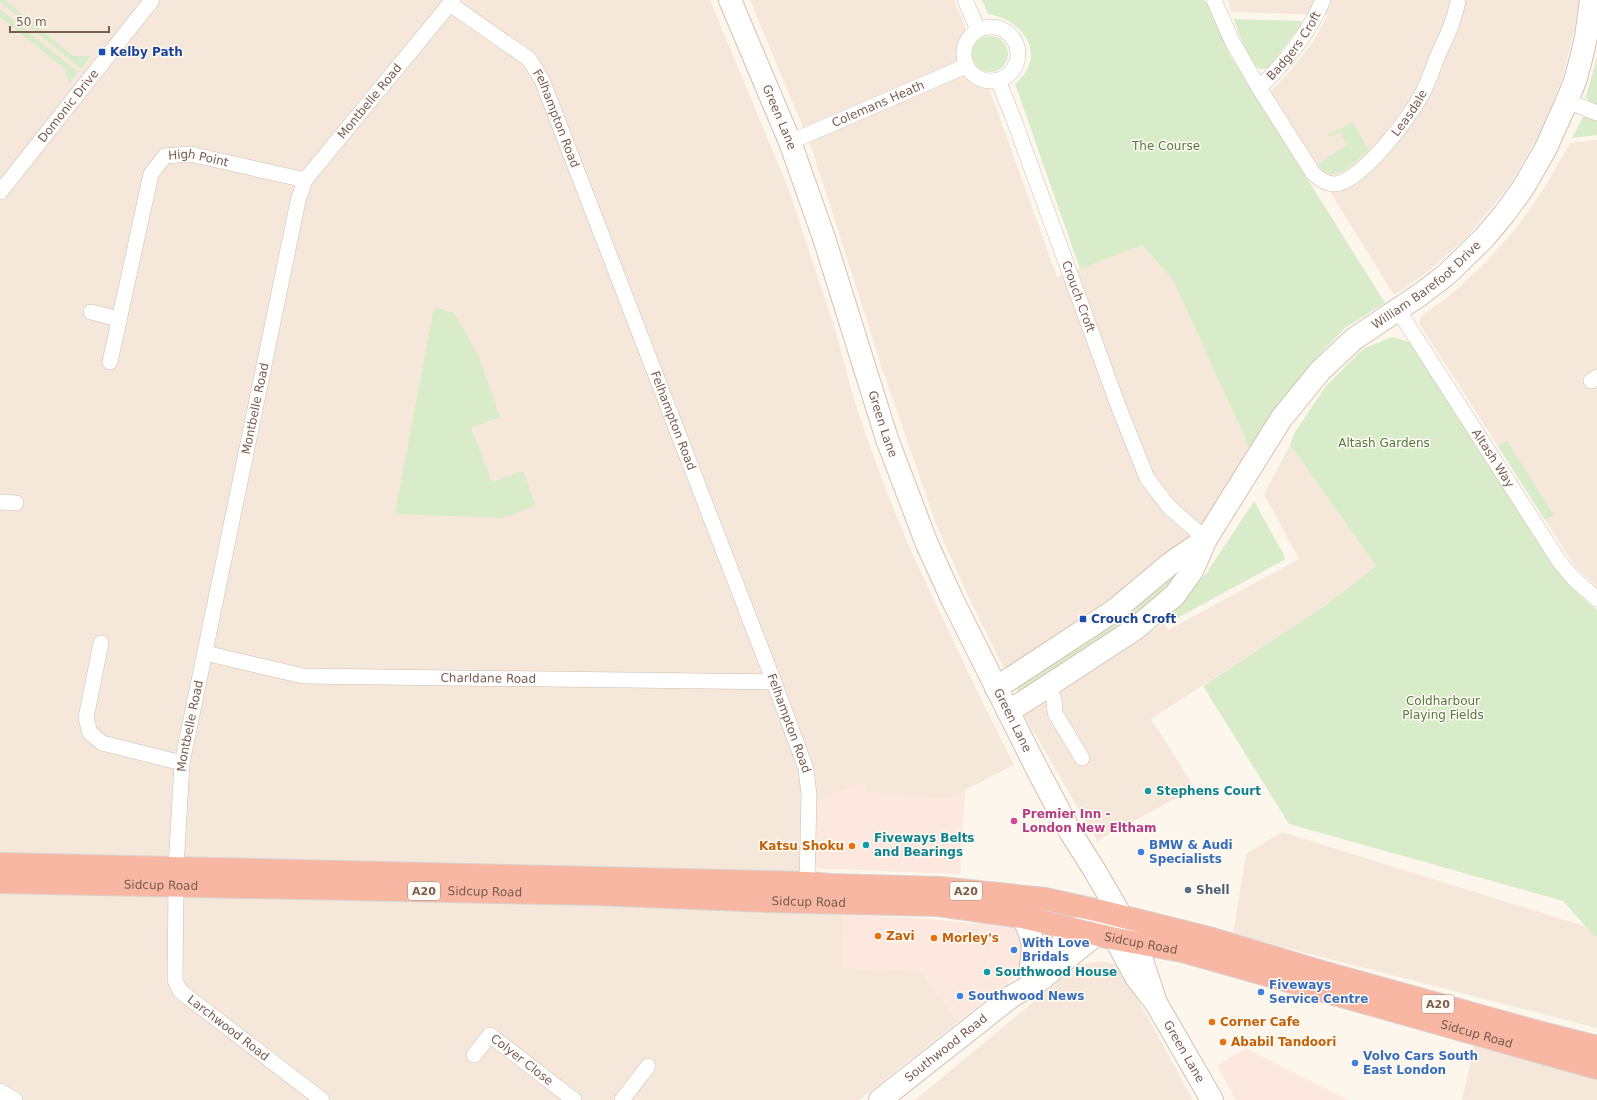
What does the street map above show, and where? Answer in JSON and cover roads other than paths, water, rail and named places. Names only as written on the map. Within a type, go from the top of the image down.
[{"type":"highway","name":"Sidcup Road","points":[[0,864],[176,868],[807,872],[830,885],[940,888],[1045,899],[1108,928],[1182,951],[1597,1068]]},
{"type":"highway","name":"Sidcup Road","points":[[0,882],[176,868],[597,894],[768,901],[939,905],[1108,928],[1212,939],[1322,972],[1597,1047]]},
{"type":"street","name":"Domonic Drive","points":[[0,192],[152,0]]},
{"type":"street","name":"Green Lane","points":[[730,0],[790,142],[824,238],[890,447],[927,544],[996,688],[1071,833],[1089,887],[1108,928],[1156,1003],[1212,1100]]},
{"type":"street","points":[[965,0],[978,30]]},
{"type":"street","points":[[1214,0],[1232,41],[1259,88]]},
{"type":"street","name":"Badgers Croft","points":[[1259,88],[1280,68],[1300,43],[1316,18],[1324,0]]},
{"type":"street","name":"Leasdale","points":[[1259,88],[1317,177],[1334,184],[1344,181],[1352,177],[1386,146],[1422,94],[1451,25],[1458,0]]},
{"type":"street","name":"William Barefoot Drive","points":[[1008,712],[1135,629],[1175,595],[1192,571],[1206,539],[1281,419],[1320,371],[1354,339],[1421,294],[1451,270],[1484,238],[1505,213],[1545,150],[1567,101],[1575,81],[1581,59],[1586,37],[1591,0]]},
{"type":"street","name":"Montbelle Road","points":[[176,868],[182,763],[298,201],[305,180],[451,2]]},
{"type":"street","name":"Felhampton Road","points":[[451,2],[529,59],[542,80],[774,682],[806,769],[809,795],[807,872]]},
{"type":"street","points":[[987,27],[996,28],[1005,31],[1012,38],[1018,55],[1016,65],[1010,73],[998,80],[988,81],[979,79],[971,74],[966,66],[963,54],[965,44],[970,36],[978,30],[987,27]]},
{"type":"street","name":"Colemans Heath","points":[[790,142],[966,66]]},
{"type":"street","name":"Crouch Croft","points":[[998,80],[1116,401],[1147,478],[1169,507],[1206,539]]},
{"type":"street","points":[[1567,101],[1597,113]]},
{"type":"street","name":"High Point","points":[[110,362],[151,174],[165,156],[190,154],[305,180]]},
{"type":"street","name":"Altash Way","points":[[1398,310],[1559,561],[1573,578],[1597,599]]},
{"type":"street","points":[[90,312],[119,319]]},
{"type":"street","points":[[0,502],[16,503]]},
{"type":"street","name":"William Barefoot Drive","points":[[996,688],[1115,610],[1171,563],[1206,539]]},
{"type":"street","points":[[101,643],[86,718],[90,732],[102,743],[182,763]]},
{"type":"street","name":"Charldane Road","points":[[205,653],[303,676],[774,682]]},
{"type":"street","points":[[1047,687],[1054,699],[1055,713],[1082,758]]},
{"type":"street","name":"Larchwood Road","points":[[176,868],[175,980],[180,991],[322,1100]]},
{"type":"street","name":"Southwood Road","points":[[1022,917],[1033,940],[1033,953],[1030,972]]},
{"type":"street","name":"Southwood Road","points":[[1012,996],[1030,972],[1108,928]]},
{"type":"street","name":"Southwood Road","points":[[880,1100],[1012,996],[1039,981],[1108,928]]},
{"type":"street","name":"Colyer Close","points":[[474,1055],[490,1035],[574,1100]]},
{"type":"street","points":[[622,1100],[648,1066]]},
{"type":"street","points":[[0,1091],[15,1100]]},
{"type":"place","name":"Kelby Path","points":[[102,52]]},
{"type":"place","name":"Crouch Croft","points":[[1083,619]]},
{"type":"place","name":"Stephens Court","points":[[1148,791]]},
{"type":"place","name":"Premier Inn - London New Eltham","points":[[1014,821]]},
{"type":"place","name":"Fiveways Belts and Bearings","points":[[866,845]]},
{"type":"place","name":"Katsu Shoku","points":[[852,846]]},
{"type":"place","name":"BMW & Audi Specialists","points":[[1141,852]]},
{"type":"place","name":"Shell","points":[[1188,890]]},
{"type":"place","name":"Zavi","points":[[878,936]]},
{"type":"place","name":"Morley's","points":[[934,938]]},
{"type":"place","name":"With Love Bridals","points":[[1014,950]]},
{"type":"place","name":"Southwood House","points":[[987,972]]},
{"type":"place","name":"Fiveways Service Centre","points":[[1261,992]]},
{"type":"place","name":"Southwood News","points":[[960,996]]},
{"type":"place","name":"Corner Cafe","points":[[1212,1022]]},
{"type":"place","name":"Ababil Tandoori","points":[[1223,1042]]},
{"type":"place","name":"Volvo Cars South East London","points":[[1355,1063]]},
{"type":"park label","name":"The Course","points":[[1166,146]]},
{"type":"park label","name":"Altash Gardens","points":[[1384,443]]},
{"type":"park label","name":"Coldharbour Playing Fields","points":[[1443,708]]}]
